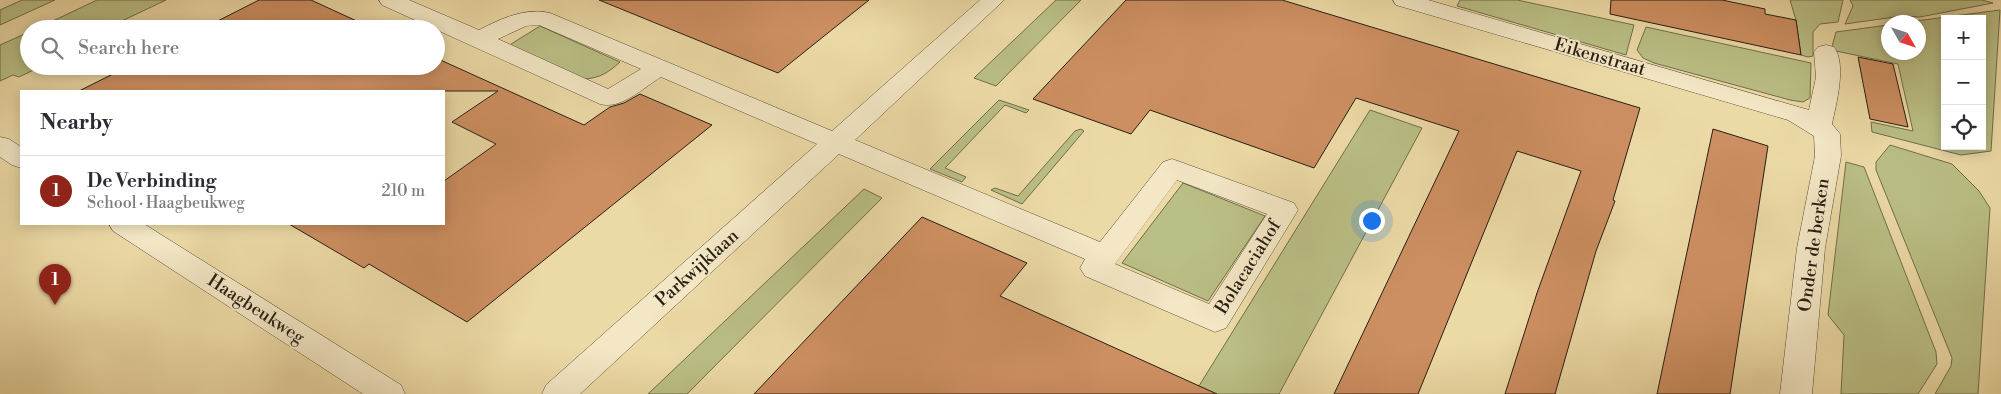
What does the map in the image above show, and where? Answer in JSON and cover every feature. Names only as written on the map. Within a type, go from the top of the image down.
[{"type":"street","points":[[390,0],[435,20]]},
{"type":"street","name":"Parkwijklaan","points":[[558,394],[993,0]]},
{"type":"street","name":"Eikenstraat","points":[[1404,0],[1808,120]]},
{"type":"street","points":[[480,40],[514,22],[529,17],[542,18],[798,124],[836,142],[885,161],[1105,256]]},
{"type":"street","points":[[445,24],[609,99],[660,67]]},
{"type":"street","points":[[1808,120],[1828,77],[1826,52]]},
{"type":"street","name":"Onder de berken","points":[[1796,394],[1811,248],[1828,156],[1827,134],[1808,120]]},
{"type":"street","points":[[0,145],[20,158]]},
{"type":"street","name":"Bolacaciahof","points":[[1172,168],[1284,210],[1215,320],[1095,268],[1105,256],[1172,168]]},
{"type":"street","name":"Haagbeukweg","points":[[125,225],[389,394]]},
{"type":"green space","points":[[22,0],[55,0],[0,25],[0,10]]},
{"type":"green space","points":[[97,0],[166,0],[124,20],[55,20]]},
{"type":"green space","points":[[1056,0],[1081,0],[996,86],[974,78]]},
{"type":"green space","points":[[1460,0],[1517,0],[1634,25],[1626,55],[1457,6]]},
{"type":"green space","points":[[1790,0],[1843,0],[1838,22],[1820,24],[1813,32],[1813,56],[1801,55],[1796,20]]},
{"type":"green space","points":[[1850,0],[1982,0],[1993,3],[1926,16],[1881,15],[1881,19],[1845,24],[1853,6]]},
{"type":"green space","points":[[2000,10],[1991,151],[1961,155],[1942,150],[1986,150],[1986,15],[1962,15]]},
{"type":"green space","points":[[1941,18],[1941,150],[1872,132],[1871,122],[1913,131],[1898,64],[1831,50],[1836,32],[1881,26],[1881,60],[1926,60],[1926,20]]},
{"type":"green space","points":[[540,26],[620,62],[604,74],[585,79],[508,46]]},
{"type":"green space","points":[[1646,27],[1811,63],[1810,98],[1803,102],[1790,100],[1654,63],[1643,58],[1637,50]]},
{"type":"green space","points":[[20,36],[20,75],[23,75],[19,77],[13,75],[0,81],[0,45]]},
{"type":"green space","points":[[999,100],[1029,110],[1026,113],[1005,105],[945,168],[966,177],[962,182],[930,169]]},
{"type":"green space","points":[[1370,110],[1422,128],[1279,394],[1194,394]]},
{"type":"green space","points":[[1081,129],[1084,131],[1022,204],[991,190],[995,188],[1018,196],[1075,131]]},
{"type":"green space","points":[[1890,145],[1952,164],[1979,191],[1990,208],[1978,394],[1935,394],[1951,366],[1952,358],[1876,170],[1876,162]]},
{"type":"green space","points":[[1846,162],[1864,167],[1936,352],[1937,364],[1918,394],[1841,394],[1844,335],[1828,315]]},
{"type":"green space","points":[[1183,183],[1265,216],[1208,301],[1122,263]]},
{"type":"green space","points":[[864,189],[882,198],[687,394],[648,394]]},
{"type":"building","points":[[259,0],[311,0],[354,20],[220,20]]},
{"type":"building","points":[[599,0],[869,0],[778,73]]},
{"type":"building","points":[[1126,0],[1282,0],[1640,108],[1613,200],[1615,201],[1596,251],[1555,394],[1505,394],[1537,293],[1581,171],[1517,151],[1418,394],[1334,394],[1459,131],[1356,98],[1314,168],[1150,110],[1131,134],[1033,99]]},
{"type":"building","points":[[1611,0],[1722,0],[1765,9],[1765,14],[1796,20],[1801,55],[1610,14]]},
{"type":"building","points":[[1858,57],[1893,64],[1908,127],[1870,119]]},
{"type":"building","points":[[445,62],[584,125],[610,107],[624,103],[640,94],[712,125],[467,322],[369,264],[364,268],[291,225],[445,225],[445,180],[496,144],[452,122],[498,91],[81,90],[111,75],[445,75]]},
{"type":"building","points":[[1713,129],[1768,146],[1730,394],[1657,394]]},
{"type":"building","points":[[922,217],[1027,263],[1000,296],[1217,394],[754,394]]},
{"type":"place","name":"De Verbinding","points":[[55,305]]}]
